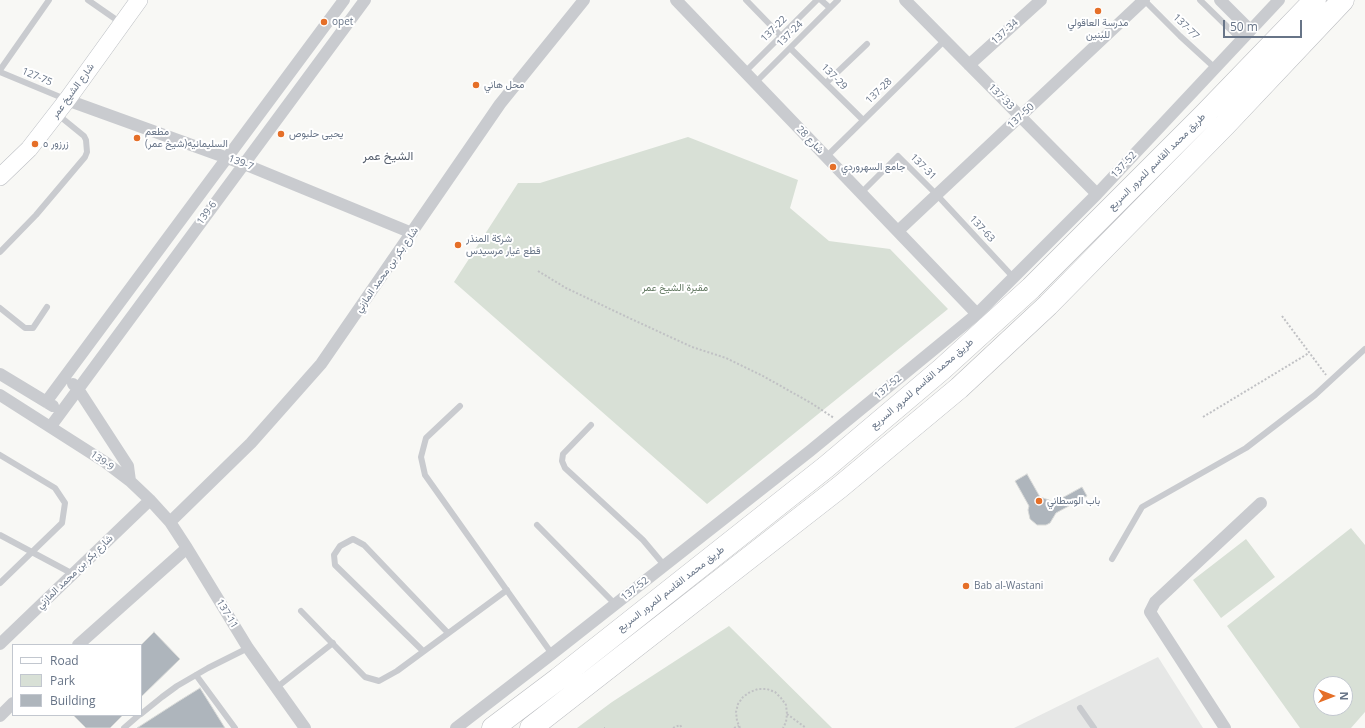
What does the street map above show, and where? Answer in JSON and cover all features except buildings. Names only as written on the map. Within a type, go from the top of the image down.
[{"type":"highway","name":"طريق محمد القاسم للمرور السريع","points":[[493,728],[558,679],[826,467],[942,369],[1031,288],[1199,121],[1315,0]]},
{"type":"highway","points":[[531,728],[840,486],[959,388],[1048,305],[1225,125],[1343,0]]},
{"type":"street","name":"شارع الشيخ عمر","points":[[0,177],[29,149],[67,100],[139,0]]},
{"type":"street","name":"139-6","points":[[46,402],[344,0]]},
{"type":"street","name":"شارع بكر بن محمد المازني","points":[[170,522],[251,443],[321,364],[500,104],[584,0]]},
{"type":"street","name":"137-33","points":[[905,0],[1096,194]]},
{"type":"street","name":"137-34","points":[[969,65],[1041,0]]},
{"type":"street","name":"137-50","points":[[898,231],[1144,0]]},
{"type":"street","points":[[1220,0],[1250,30]]},
{"type":"street","name":"137-52","points":[[456,728],[843,424],[977,314],[1096,194],[1278,0]]},
{"type":"street","name":"139-6","points":[[51,426],[362,1]]},
{"type":"street","name":"شارع 28","points":[[679,1],[755,83],[977,314]]},
{"type":"street","name":"139-7","points":[[67,100],[244,164],[412,233]]},
{"type":"street","points":[[0,374],[61,411]]},
{"type":"street","points":[[66,376],[78,388],[128,466],[130,481]]},
{"type":"street","name":"139-9","points":[[0,395],[51,426],[105,462],[130,481],[150,500]]},
{"type":"street","name":"شارع بكر بن محمد المازني","points":[[0,644],[150,500]]},
{"type":"street","name":"137-11","points":[[150,500],[170,522],[248,648],[305,728]]},
{"type":"street","points":[[1225,728],[1150,612],[1155,602],[1261,503]]},
{"type":"street","points":[[79,644],[187,548]]},
{"type":"lane","points":[[0,71],[49,0]]},
{"type":"lane","points":[[88,0],[122,24]]},
{"type":"lane","points":[[746,0],[781,36]]},
{"type":"lane","name":"137-22","points":[[746,72],[817,0]]},
{"type":"lane","points":[[821,0],[830,8]]},
{"type":"lane","name":"137-24","points":[[755,83],[838,0]]},
{"type":"lane","name":"137-77","points":[[1144,0],[1215,68]]},
{"type":"lane","points":[[1200,0],[1241,40]]},
{"type":"lane","name":"137-28","points":[[826,156],[945,40]]},
{"type":"lane","points":[[826,83],[867,44]]},
{"type":"lane","name":"137-29","points":[[790,48],[863,120]]},
{"type":"lane","name":"127-75","points":[[0,71],[67,100]]},
{"type":"lane","points":[[0,252],[36,215],[85,157],[87,152],[86,140],[84,136],[56,114]]},
{"type":"lane","name":"137-31","points":[[861,193],[898,156],[937,195]]},
{"type":"lane","name":"137-63","points":[[937,195],[1013,277]]},
{"type":"lane","points":[[0,308],[25,328],[33,328],[47,307]]},
{"type":"lane","points":[[1112,559],[1142,507],[1246,448],[1315,395],[1365,349]]},
{"type":"lane","points":[[460,406],[426,438],[421,457],[425,475],[552,654]]},
{"type":"lane","points":[[591,425],[562,454],[562,460],[565,468],[643,540],[664,565]]},
{"type":"lane","points":[[0,455],[55,488],[65,503],[62,522],[0,583]]},
{"type":"lane","points":[[537,525],[615,604]]},
{"type":"lane","points":[[0,535],[73,574]]},
{"type":"lane","points":[[423,651],[335,565],[334,555],[340,546],[353,539],[364,545],[448,633]]},
{"type":"lane","points":[[301,611],[365,677],[379,681],[397,671],[507,590]]},
{"type":"lane","points":[[276,688],[333,644]]},
{"type":"lane","points":[[142,712],[167,693],[196,675],[248,648]]},
{"type":"lane","points":[[196,675],[235,728]]},
{"type":"lane","points":[[1080,708],[1094,728]]},
{"type":"lane","points":[[124,728],[138,716]]},
{"type":"path","points":[[538,271],[566,288],[627,317],[692,347],[726,358],[764,376],[811,403],[843,424]]},
{"type":"path","points":[[1282,316],[1330,381]]},
{"type":"path","points":[[1203,417],[1309,352]]},
{"type":"path","points":[[734,728],[740,727],[737,721],[736,712],[738,704],[743,697],[758,689],[771,691],[781,698],[786,705],[786,722],[783,728]]},
{"type":"path","points":[[787,714],[806,728]]},
{"type":"path","points":[[673,728],[680,725],[682,728]]},
{"type":"shaded area","points":[[1158,657],[1203,728],[1014,728]]},
{"type":"green space","name":"مقبرة الشيخ عمر","points":[[688,137],[798,180],[790,208],[829,241],[890,249],[948,309],[707,504],[454,282],[518,183],[540,183]]},
{"type":"green space","points":[[1351,528],[1365,545],[1365,712],[1351,728],[1300,728],[1227,626]]},
{"type":"green space","points":[[1246,539],[1275,577],[1221,618],[1193,580]]},
{"type":"green space","points":[[729,626],[832,728],[577,728],[612,702]]},
{"type":"place","name":"مدرسة العاقولي للبنين","points":[[1098,11]]},
{"type":"place","name":"opet","points":[[324,22]]},
{"type":"place","name":"محل هاني","points":[[476,85]]},
{"type":"place","name":"يحيى حلبوص","points":[[281,134]]},
{"type":"place","name":"مطعم السليمانيه(شيخ عمر)","points":[[137,138]]},
{"type":"place","name":"زرزور ٥","points":[[35,144]]},
{"type":"place","name":"جامع السهروردي","points":[[833,167]]},
{"type":"place","name":"شركة المنذر قطع غيار مرسيدس","points":[[458,245]]},
{"type":"place","name":"باب الوسطاني","points":[[1039,501]]},
{"type":"place","name":"Bab al-Wastani","points":[[966,586]]},
{"type":"district","name":"الشيخ عمر","points":[[388,157]]}]
